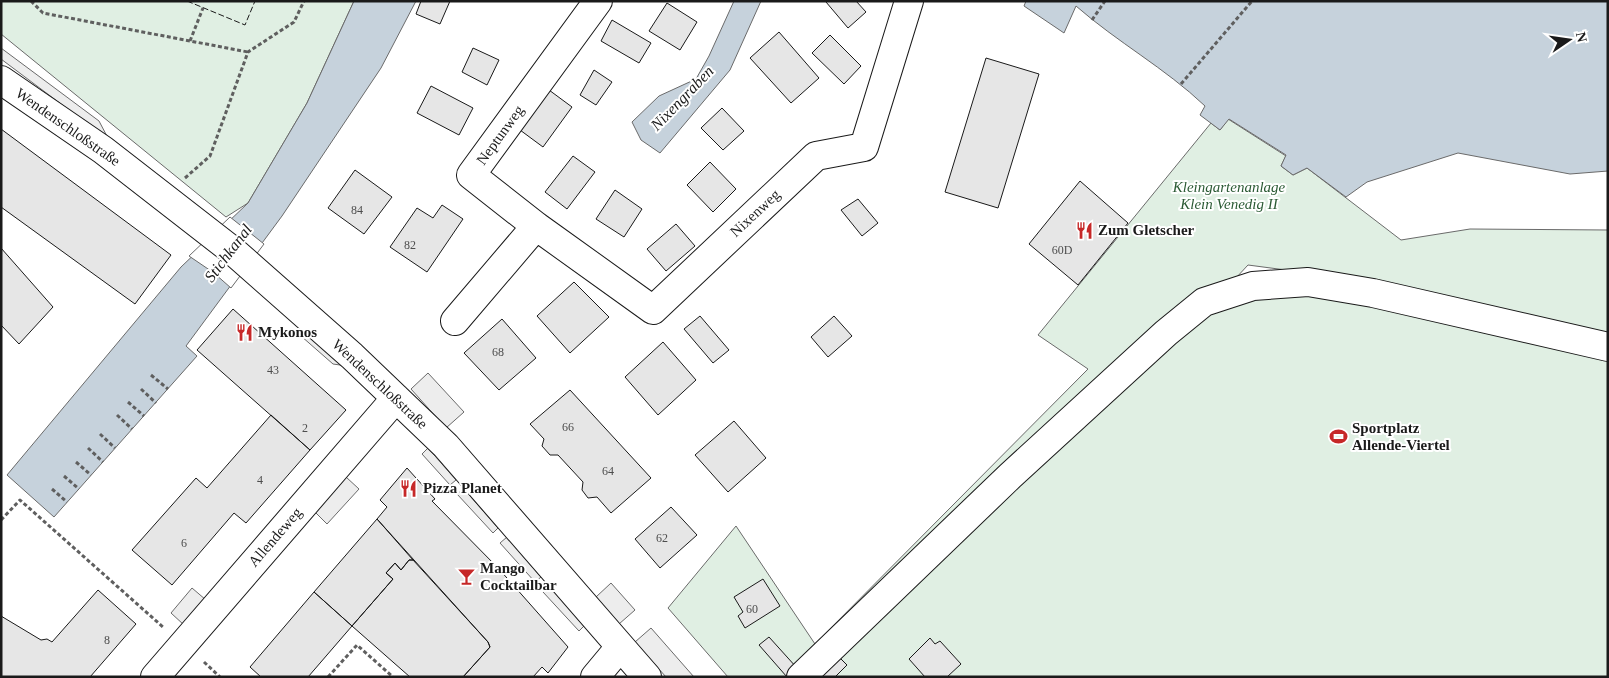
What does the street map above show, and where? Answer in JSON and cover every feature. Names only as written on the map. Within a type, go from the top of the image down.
[{"type":"street","name":"Neptunweg","points":[[536,226],[471,175],[598,1]]},
{"type":"street","name":"Nixenweg","points":[[536,226],[653,310],[816,156],[864,147],[909,1]]},
{"type":"street","name":"Wendenschloßstraße","points":[[1,80],[103,150],[233,251],[289,299],[446,446],[647,677]]},
{"type":"street","points":[[455,321],[536,226]]},
{"type":"street","points":[[802,677],[1010,476],[1166,333],[1204,302],[1253,286],[1308,282],[1373,293],[1608,347]]},
{"type":"street","name":"Allendeweg","points":[[155,677],[396,398]]},
{"type":"street","points":[[595,677],[620,647]]},
{"type":"path","points":[[31,1],[43,12],[248,52]]},
{"type":"path","points":[[187,176],[210,156],[248,52],[294,22],[304,1]]},
{"type":"path","points":[[1092,20],[1105,1]]},
{"type":"path","points":[[1181,84],[1252,1]]},
{"type":"path","points":[[190,41],[204,8]]},
{"type":"path","points":[[151,375],[168,389]]},
{"type":"path","points":[[141,389],[156,403]]},
{"type":"path","points":[[128,402],[144,416]]},
{"type":"path","points":[[117,415],[132,429]]},
{"type":"path","points":[[100,434],[115,448]]},
{"type":"path","points":[[88,448],[103,462]]},
{"type":"path","points":[[76,462],[91,475]]},
{"type":"path","points":[[64,476],[79,489]]},
{"type":"path","points":[[52,489],[67,502]]},
{"type":"path","points":[[1,520],[20,500],[106,576]]},
{"type":"path","points":[[328,677],[357,644],[393,677]]},
{"type":"green space","points":[[1,1],[354,1],[307,103],[248,203],[226,217],[1,34]]},
{"type":"green space","name":"Sportplatz Allende-Viertel","points":[[1228,119],[1286,156],[1281,166],[1293,175],[1307,168],[1401,240],[1470,229],[1608,230],[1608,335],[1369,281],[1248,265],[1208,308],[1319,288],[1608,358],[1608,677],[728,677],[668,608],[736,526],[815,644],[1088,369],[1038,335],[1211,123],[1220,130]]},
{"type":"shaded area","points":[[1,48],[99,121],[109,140],[1,59]]},
{"type":"shaded area","points":[[298,324],[347,366],[333,364],[301,336]]},
{"type":"shaded area","points":[[428,373],[464,412],[446,428],[411,389]]},
{"type":"shaded area","points":[[428,448],[456,480],[450,485],[422,454]]},
{"type":"shaded area","points":[[346,477],[359,489],[327,524],[315,512]]},
{"type":"shaded area","points":[[464,489],[498,528],[493,533],[457,494]]},
{"type":"shaded area","points":[[507,537],[541,577],[535,582],[500,543]]},
{"type":"shaded area","points":[[611,583],[635,610],[619,624],[596,597]]},
{"type":"shaded area","points":[[550,587],[584,626],[579,631],[543,592]]},
{"type":"shaded area","points":[[192,588],[206,600],[184,625],[171,613]]},
{"type":"shaded area","points":[[651,628],[694,677],[666,677],[635,642]]},
{"type":"water","name":"Stichkanal","points":[[354,1],[416,1],[381,68],[282,216],[186,346],[197,356],[54,517],[7,475],[181,267],[248,203],[307,103]]},
{"type":"water","name":"Nixengraben","points":[[734,1],[761,1],[730,70],[660,153],[641,140],[632,122],[659,96],[696,79],[709,56]]},
{"type":"water","points":[[1026,1],[1608,1],[1608,171],[1570,174],[1458,153],[1367,182],[1346,197],[1307,168],[1293,175],[1281,166],[1286,155],[1229,119],[1220,130],[1200,115],[1205,106],[1190,92],[1076,6],[1064,33],[1024,6]]},
{"type":"pier","points":[[230,217],[264,244],[231,288],[214,273],[189,256]]},
{"type":"building","points":[[421,1],[450,1],[440,24],[416,14]]},
{"type":"building","points":[[827,1],[856,1],[866,12],[848,28]]},
{"type":"building","points":[[667,3],[697,22],[680,50],[649,31]]},
{"type":"building","points":[[612,20],[651,43],[639,63],[601,41]]},
{"type":"building","points":[[779,32],[819,78],[791,103],[750,58]]},
{"type":"building","points":[[830,35],[861,66],[844,84],[812,53]]},
{"type":"building","points":[[473,48],[499,60],[487,85],[462,72]]},
{"type":"building","points":[[986,58],[1039,74],[998,208],[945,192]]},
{"type":"building","points":[[594,70],[612,82],[596,105],[580,95]]},
{"type":"building","points":[[431,86],[473,108],[459,135],[417,113]]},
{"type":"building","points":[[549,90],[572,107],[543,147],[520,130]]},
{"type":"building","points":[[722,108],[744,131],[723,150],[701,128]]},
{"type":"building","points":[[1,129],[171,255],[135,304],[1,207]]},
{"type":"building","points":[[573,156],[595,172],[567,209],[545,192]]},
{"type":"building","points":[[710,162],[736,189],[713,212],[687,185]]},
{"type":"building","points":[[355,170],[392,197],[364,234],[328,208]]},
{"type":"building","points":[[1080,181],[1128,223],[1078,285],[1029,244]]},
{"type":"building","points":[[615,190],[642,209],[624,237],[596,219]]},
{"type":"building","points":[[858,199],[878,223],[862,236],[841,210]]},
{"type":"building","points":[[442,205],[463,219],[427,272],[390,247],[417,208],[433,218]]},
{"type":"building","points":[[676,224],[695,246],[666,271],[647,249]]},
{"type":"building","points":[[1,248],[53,307],[19,344],[1,325]]},
{"type":"building","points":[[574,282],[609,317],[570,353],[537,316]]},
{"type":"building","points":[[233,309],[346,410],[310,450],[197,350]]},
{"type":"building","points":[[700,316],[729,350],[713,363],[684,329]]},
{"type":"building","points":[[834,316],[852,336],[828,357],[811,337]]},
{"type":"building","points":[[502,319],[536,358],[499,390],[464,353]]},
{"type":"building","points":[[663,342],[696,380],[658,415],[625,377]]},
{"type":"building","points":[[570,390],[651,478],[611,513],[597,497],[588,498],[582,490],[583,482],[558,455],[550,455],[542,446],[544,439],[530,424]]},
{"type":"building","points":[[271,415],[310,450],[246,523],[234,513],[172,585],[132,550],[196,478],[207,488]]},
{"type":"building","points":[[734,421],[766,458],[728,492],[695,455]]},
{"type":"building","points":[[407,468],[435,499],[432,501],[499,569],[568,647],[548,673],[542,667],[533,677],[463,677],[490,647],[488,642],[377,519],[387,507],[380,500]]},
{"type":"building","points":[[671,507],[697,535],[660,568],[635,539]]},
{"type":"building","points":[[377,519],[413,560],[409,560],[401,570],[395,563],[386,573],[393,579],[352,626],[314,592]]},
{"type":"building","points":[[409,560],[413,560],[488,642],[490,647],[463,677],[410,677],[352,626],[393,579],[386,573],[395,563],[401,570]]},
{"type":"building","points":[[763,579],[780,606],[745,628],[738,616],[743,612],[734,597]]},
{"type":"building","points":[[98,590],[136,624],[90,677],[1,677],[1,616],[41,640],[47,639],[52,642]]},
{"type":"building","points":[[314,592],[352,626],[308,677],[261,677],[250,667]]},
{"type":"building","points":[[769,637],[797,668],[787,677],[759,645]]},
{"type":"building","points":[[930,638],[935,644],[940,641],[961,664],[947,677],[925,677],[909,659]]},
{"type":"building","points":[[836,654],[847,665],[835,677],[812,677]]},
{"type":"fence","points":[[187,1],[245,25],[255,1]]},
{"type":"place","name":"Zum Gletscher","points":[[1084,230]]},
{"type":"place","name":"Mykonos","points":[[244,332]]},
{"type":"place","name":"Sportplatz Allende-Viertel","points":[[1338,437]]},
{"type":"place","name":"Pizza Planet","points":[[409,488]]},
{"type":"place","name":"Mango Cocktailbar","points":[[466,577]]},
{"type":"park label","name":"Kleingartenanlage Klein Venedig II","points":[[1229,196]]}]
